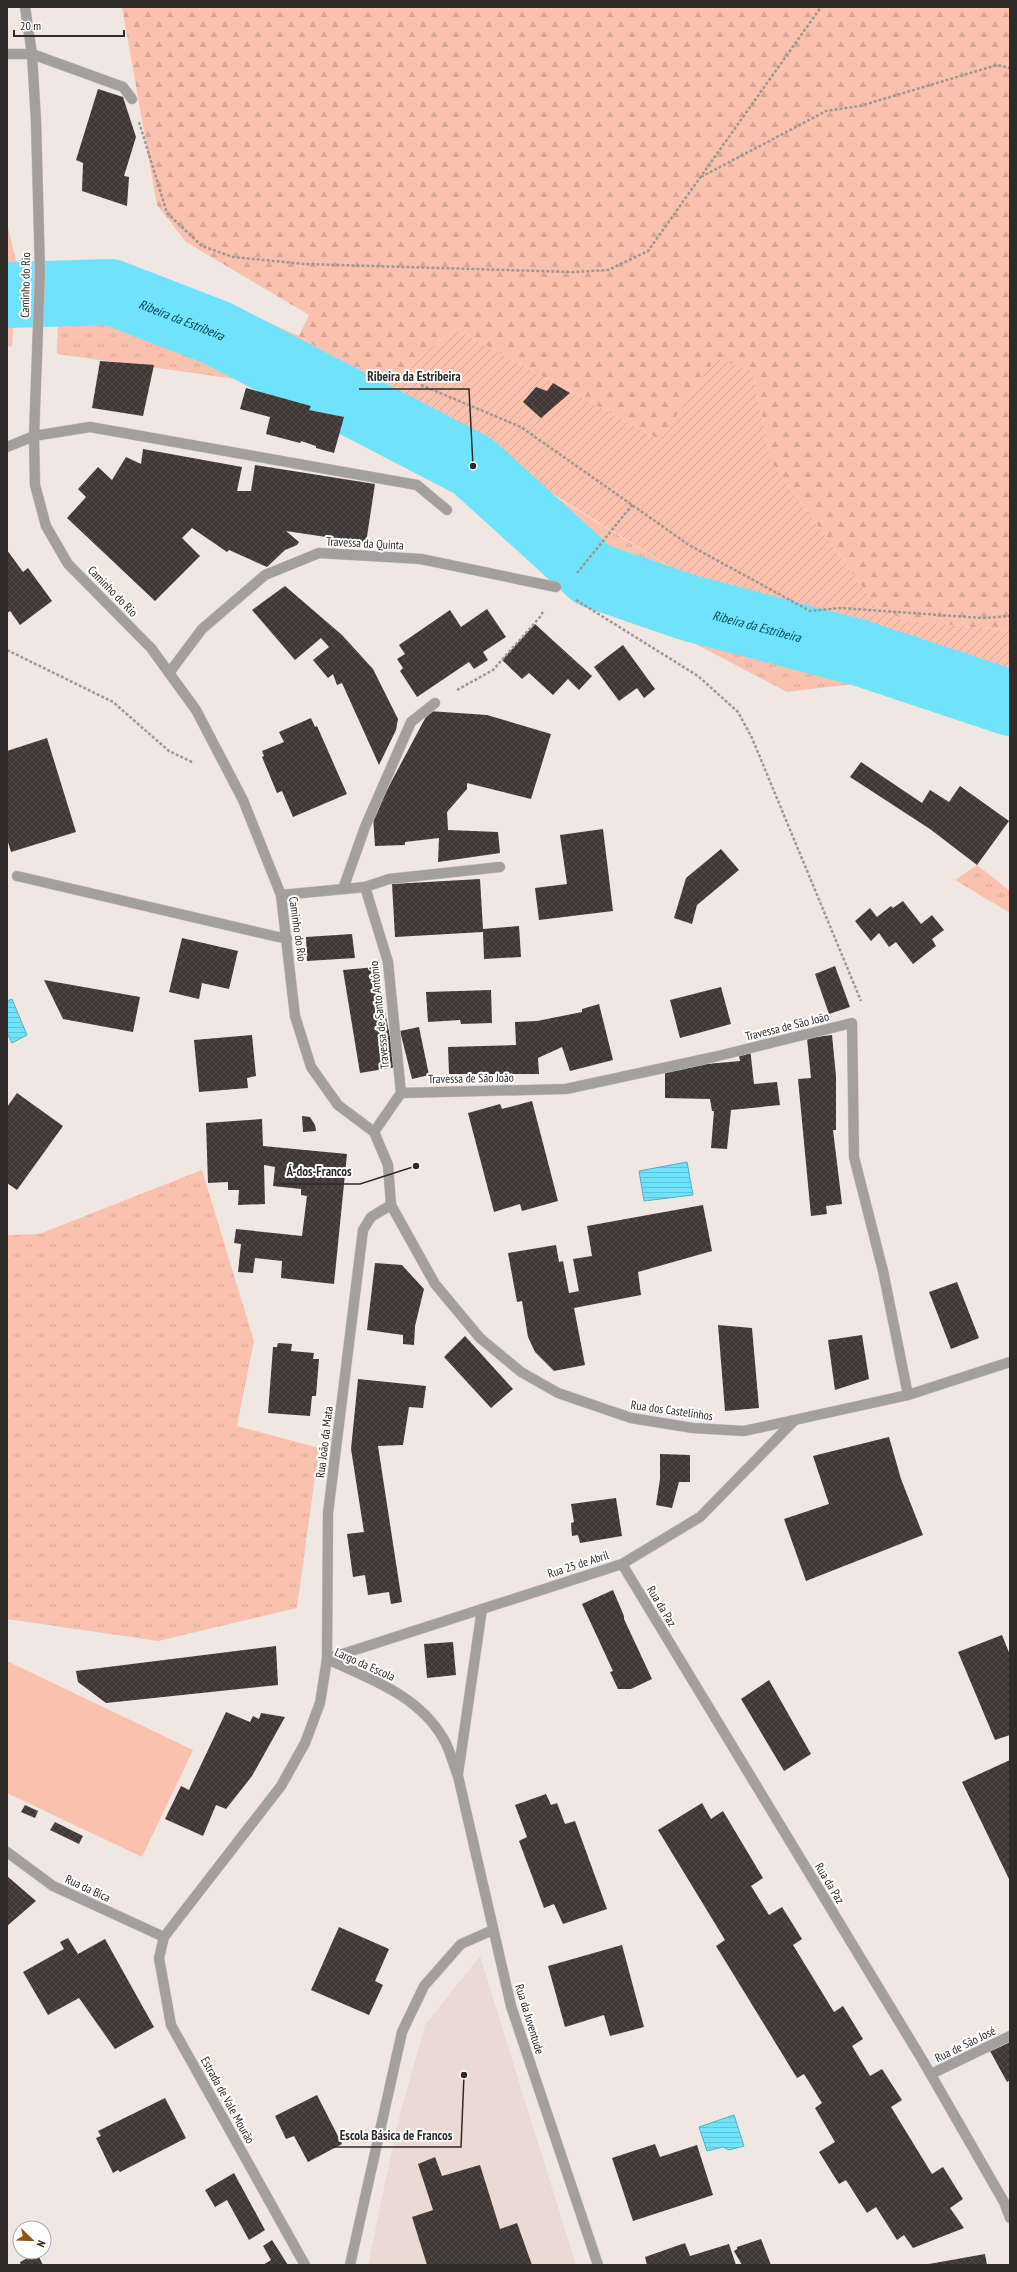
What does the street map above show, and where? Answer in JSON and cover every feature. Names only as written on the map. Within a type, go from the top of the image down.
[{"type":"street","name":"Caminho do Rio","points":[[25,7],[32,54],[36,121],[40,272],[34,436],[35,485],[46,526],[68,564],[151,648],[196,710],[243,800],[281,895],[295,1016],[310,1068],[338,1105],[374,1132]]},
{"type":"street","points":[[7,54],[32,54],[123,87],[132,99]]},
{"type":"street","points":[[7,447],[34,436],[90,427],[417,485],[447,510]]},
{"type":"street","name":"Travessa da Quinta","points":[[169,673],[202,630],[265,575],[319,553],[421,559],[556,587]]},
{"type":"street","points":[[343,889],[364,827],[411,722],[435,703]]},
{"type":"street","points":[[281,895],[365,887],[389,880],[500,867]]},
{"type":"street","points":[[17,876],[287,939]]},
{"type":"street","name":"Travessa de Santo António","points":[[365,887],[388,962],[401,1093]]},
{"type":"street","points":[[852,1023],[854,1157],[883,1271],[908,1394]]},
{"type":"street","name":"Travessa de São João","points":[[401,1093],[566,1089],[714,1057],[852,1023]]},
{"type":"street","points":[[391,1205],[388,1165],[374,1132],[401,1093]]},
{"type":"street","name":"Rua dos Castelinhos","points":[[391,1205],[435,1284],[480,1338],[521,1372],[558,1393],[631,1418],[693,1428],[744,1431],[908,1394],[1010,1362]]},
{"type":"street","name":"Rua João da Mata","points":[[327,1659],[328,1513],[363,1230],[371,1217],[391,1205]]},
{"type":"street","name":"Rua 25 de Abril","points":[[327,1659],[622,1564],[700,1517],[795,1420]]},
{"type":"street","name":"Rua da Paz","points":[[622,1564],[931,2074],[1004,2202],[1010,2218]]},
{"type":"street","points":[[458,1776],[482,1609]]},
{"type":"street","name":"Largo da Escola","points":[[164,1938],[281,1786],[313,1724],[320,1703],[327,1659],[392,1690],[423,1711],[444,1739],[458,1776]]},
{"type":"street","name":"Rua da Juventude","points":[[458,1776],[511,2006],[598,2265]]},
{"type":"street","name":"Rua da Bica","points":[[7,1852],[53,1886],[164,1938]]},
{"type":"street","points":[[350,2265],[402,2032],[424,1986],[461,1944],[493,1930]]},
{"type":"street","name":"Estrada de Vale Mourão","points":[[164,1938],[159,1958],[162,1982],[171,2025],[305,2265]]},
{"type":"street","name":"Rua de São José","points":[[931,2074],[1010,2036]]},
{"type":"path","points":[[132,99],[167,213],[202,246],[233,257],[304,264],[574,272],[608,270],[648,251],[821,7]]},
{"type":"path","points":[[700,177],[826,111],[860,106],[997,65],[1010,68]]},
{"type":"path","points":[[421,385],[521,427],[633,504],[689,545],[810,611],[840,608],[983,618],[1010,616]]},
{"type":"path","points":[[576,574],[633,504]]},
{"type":"path","points":[[556,587],[698,676],[738,712],[752,738],[864,1006],[852,1023]]},
{"type":"path","points":[[435,703],[493,670],[540,617]]},
{"type":"path","points":[[7,650],[113,702],[169,751],[233,781]]},
{"type":"shaded area","points":[[480,1956],[576,2265],[368,2265],[397,2126],[425,2025]]},
{"type":"green space","points":[[122,7],[1010,7],[1010,631],[904,620],[876,606],[772,463],[752,371],[716,359],[660,440],[455,329],[398,375],[385,390],[299,336],[309,315],[186,242],[157,205]]},
{"type":"green space","points":[[7,224],[17,264],[12,347],[7,346]]},
{"type":"green space","points":[[59,279],[254,316],[299,336],[484,453],[706,589],[926,652],[983,689],[1010,693],[1010,721],[862,683],[787,692],[673,632],[504,531],[362,422],[250,381],[57,354]]},
{"type":"green space","points":[[455,329],[660,440],[716,358],[752,371],[772,463],[876,606],[904,620],[1010,631],[1010,693],[983,689],[926,652],[706,589],[385,390],[398,375]]},
{"type":"green space","points":[[977,865],[1010,891],[1010,913],[955,880]]},
{"type":"green space","points":[[202,1170],[254,1341],[237,1426],[319,1448],[297,1608],[158,1641],[7,1619],[7,1235],[39,1234]]},
{"type":"green space","points":[[7,1661],[193,1750],[142,1857],[7,1793]]},
{"type":"water","points":[[12,999],[27,1035],[12,1043],[7,1033],[7,1001]]},
{"type":"water","points":[[687,1162],[693,1195],[644,1201],[639,1171]]},
{"type":"water","points":[[734,2115],[744,2146],[729,2150],[723,2147],[707,2151],[699,2127]]},
{"type":"building","points":[[98,89],[123,97],[136,137],[124,176],[129,177],[127,206],[82,191],[83,163],[76,160]]},
{"type":"building","points":[[100,361],[154,365],[143,416],[92,408]]},
{"type":"building","points":[[553,383],[570,393],[541,418],[523,402],[536,387],[547,391]]},
{"type":"building","points":[[246,388],[311,406],[309,410],[344,417],[334,453],[316,448],[316,446],[301,441],[300,443],[266,434],[270,417],[240,409]]},
{"type":"building","points":[[143,449],[242,467],[237,491],[251,491],[255,465],[375,484],[366,543],[286,531],[299,542],[297,545],[285,550],[267,567],[229,550],[227,552],[192,528],[182,538],[200,556],[155,601],[67,518],[86,497],[78,489],[98,467],[112,480],[126,457],[141,464]]},
{"type":"building","points":[[7,550],[23,572],[28,568],[52,601],[20,625],[10,611],[7,613]]},
{"type":"building","points":[[285,586],[342,635],[373,669],[398,719],[396,730],[379,765],[342,683],[337,685],[333,674],[328,678],[313,660],[329,647],[321,638],[295,660],[252,610]]},
{"type":"building","points":[[487,609],[506,637],[483,652],[488,660],[474,669],[469,662],[417,697],[400,671],[403,668],[397,659],[405,654],[399,645],[450,610],[461,627]]},
{"type":"building","points":[[535,624],[592,676],[579,690],[568,679],[553,695],[529,673],[522,679],[502,660]]},
{"type":"building","points":[[623,645],[655,689],[644,698],[637,688],[619,701],[594,667]]},
{"type":"building","points":[[429,711],[487,715],[551,734],[531,799],[467,783],[467,789],[447,812],[448,830],[498,832],[500,853],[438,862],[439,838],[405,842],[405,845],[375,846],[373,816]]},
{"type":"building","points":[[311,718],[315,727],[317,726],[347,794],[293,817],[282,791],[277,793],[262,757],[264,756],[262,751],[284,742],[279,732]]},
{"type":"building","points":[[47,738],[76,832],[11,852],[7,839],[7,751]]},
{"type":"building","points":[[861,762],[922,803],[930,790],[949,802],[960,786],[1009,821],[977,865],[930,829],[850,777]]},
{"type":"building","points":[[603,829],[613,911],[539,920],[535,888],[567,884],[560,835]]},
{"type":"building","points":[[721,849],[739,870],[697,905],[692,924],[674,918],[686,878]]},
{"type":"building","points":[[480,879],[483,929],[519,926],[521,957],[484,959],[483,932],[395,937],[392,884]]},
{"type":"building","points":[[903,901],[921,924],[932,915],[944,930],[932,939],[936,946],[913,964],[896,942],[889,947],[879,933],[871,941],[855,921],[870,908],[877,917],[891,906],[893,908]]},
{"type":"building","points":[[352,934],[355,958],[307,961],[306,937]]},
{"type":"building","points":[[182,938],[238,951],[229,989],[202,983],[199,999],[169,992]]},
{"type":"building","points":[[835,966],[850,1007],[829,1014],[815,974]]},
{"type":"building","points":[[376,967],[396,1067],[360,1073],[343,970]]},
{"type":"building","points":[[44,980],[140,997],[133,1032],[63,1019]]},
{"type":"building","points":[[721,987],[731,1024],[680,1038],[670,1000]]},
{"type":"building","points":[[491,990],[492,1023],[461,1024],[460,1020],[428,1022],[426,992]]},
{"type":"building","points":[[599,1004],[613,1060],[570,1071],[562,1047],[538,1058],[539,1074],[449,1074],[448,1047],[516,1045],[515,1022],[537,1021],[582,1012],[582,1009]]},
{"type":"building","points":[[419,1027],[429,1075],[412,1079],[400,1031]]},
{"type":"building","points":[[252,1035],[256,1076],[247,1078],[248,1088],[199,1092],[194,1040]]},
{"type":"building","points":[[832,1035],[836,1076],[836,1130],[833,1130],[842,1204],[826,1206],[827,1214],[811,1216],[798,1079],[811,1078],[807,1038]]},
{"type":"building","points":[[750,1048],[754,1084],[777,1082],[780,1105],[731,1110],[727,1149],[711,1148],[714,1111],[712,1111],[710,1099],[665,1098],[665,1064],[707,1064],[740,1061],[738,1049]]},
{"type":"building","points":[[17,1093],[63,1126],[17,1190],[7,1183],[7,1107]]},
{"type":"building","points":[[532,1101],[558,1201],[522,1211],[520,1204],[494,1212],[468,1113],[500,1104],[502,1109]]},
{"type":"building","points":[[302,1116],[310,1117],[315,1125],[316,1131],[303,1132]]},
{"type":"building","points":[[262,1119],[263,1146],[347,1154],[334,1284],[281,1278],[282,1261],[255,1258],[253,1273],[238,1272],[241,1244],[234,1243],[236,1229],[302,1236],[307,1196],[301,1195],[301,1189],[273,1186],[275,1167],[264,1165],[265,1204],[238,1205],[239,1190],[228,1190],[228,1182],[208,1183],[206,1123]]},
{"type":"building","points":[[703,1205],[712,1251],[638,1272],[641,1295],[574,1308],[585,1365],[554,1371],[535,1352],[528,1337],[522,1301],[517,1302],[508,1253],[556,1245],[559,1262],[563,1261],[569,1293],[579,1291],[573,1259],[592,1256],[587,1226]]},
{"type":"building","points":[[375,1263],[402,1265],[424,1289],[415,1326],[414,1345],[403,1344],[403,1335],[367,1330]]},
{"type":"building","points":[[957,1282],[979,1338],[951,1349],[929,1292]]},
{"type":"building","points":[[718,1325],[752,1328],[759,1408],[725,1411]]},
{"type":"building","points":[[862,1335],[869,1379],[835,1390],[828,1340]]},
{"type":"building","points":[[465,1336],[513,1389],[491,1408],[444,1357]]},
{"type":"building","points":[[278,1343],[292,1344],[291,1351],[314,1353],[313,1359],[319,1359],[316,1396],[312,1396],[310,1416],[268,1413],[273,1347],[277,1347]]},
{"type":"building","points":[[358,1379],[426,1386],[423,1408],[409,1407],[403,1445],[378,1446],[402,1602],[391,1604],[389,1592],[368,1595],[365,1575],[353,1577],[347,1534],[364,1532],[351,1449]]},
{"type":"building","points":[[889,1437],[901,1479],[923,1535],[806,1581],[784,1519],[829,1504],[813,1456]]},
{"type":"building","points":[[660,1454],[690,1455],[690,1482],[679,1482],[672,1508],[656,1505],[660,1479]]},
{"type":"building","points":[[616,1498],[622,1536],[580,1543],[578,1535],[572,1536],[571,1523],[574,1522],[571,1504]]},
{"type":"building","points":[[613,1590],[624,1619],[652,1679],[631,1689],[618,1689],[610,1672],[613,1671],[582,1604]]},
{"type":"building","points":[[1002,1635],[1010,1655],[1010,1735],[995,1740],[958,1652]]},
{"type":"building","points":[[453,1642],[456,1675],[427,1678],[424,1644]]},
{"type":"building","points":[[276,1646],[278,1685],[106,1703],[78,1682],[76,1671]]},
{"type":"building","points":[[769,1680],[811,1754],[784,1771],[741,1699]]},
{"type":"building","points":[[226,1712],[250,1722],[253,1716],[259,1719],[261,1713],[285,1717],[252,1776],[226,1809],[216,1805],[203,1836],[165,1819],[181,1786],[189,1790]]},
{"type":"building","points":[[1010,1760],[1010,1881],[962,1782]]},
{"type":"building","points":[[546,1794],[551,1805],[557,1803],[565,1824],[575,1821],[607,1909],[563,1924],[554,1904],[544,1908],[519,1841],[527,1837],[515,1805]]},
{"type":"building","points":[[702,1803],[711,1819],[723,1811],[763,1878],[751,1886],[769,1915],[782,1907],[802,1939],[793,1945],[834,2012],[843,2006],[863,2039],[852,2046],[870,2076],[882,2069],[902,2100],[891,2107],[932,2174],[943,2167],[963,2199],[950,2208],[964,2228],[913,2248],[904,2235],[897,2240],[876,2207],[867,2213],[846,2180],[839,2184],[819,2152],[835,2142],[815,2108],[822,2103],[804,2074],[797,2078],[716,1946],[725,1940],[658,1830]]},
{"type":"building","points":[[25,1805],[38,1811],[35,1818],[21,1812]]},
{"type":"building","points":[[55,1822],[83,1836],[79,1844],[50,1830]]},
{"type":"building","points":[[7,1876],[36,1901],[7,1926]]},
{"type":"building","points":[[339,1927],[389,1949],[375,1981],[383,1985],[369,2015],[311,1990]]},
{"type":"building","points":[[68,1938],[78,1954],[105,1939],[154,2027],[115,2049],[79,1998],[48,2015],[23,1972],[64,1949],[60,1942]]},
{"type":"building","points":[[622,1945],[644,2027],[610,2036],[604,2015],[565,2027],[548,1966]]},
{"type":"building","points":[[1010,2042],[1010,2080],[1007,2082],[990,2051]]},
{"type":"building","points":[[317,2095],[342,2144],[308,2162],[294,2136],[286,2139],[275,2116]]},
{"type":"building","points":[[165,2098],[186,2138],[120,2172],[118,2170],[113,2173],[96,2138],[101,2136],[98,2131]]},
{"type":"building","points":[[655,2144],[660,2157],[697,2145],[713,2195],[633,2221],[612,2158]]},
{"type":"building","points":[[435,2157],[442,2176],[480,2165],[500,2229],[517,2223],[532,2265],[427,2265],[412,2217],[433,2210],[418,2164]]},
{"type":"building","points":[[234,2173],[265,2230],[249,2240],[227,2200],[215,2207],[205,2190]]},
{"type":"building","points":[[761,2239],[771,2265],[742,2265],[734,2251],[737,2247]]},
{"type":"building","points":[[272,2240],[288,2265],[263,2265],[271,2260],[263,2246]]},
{"type":"building","points":[[685,2243],[690,2256],[729,2244],[736,2265],[647,2265],[645,2257]]},
{"type":"building","points":[[985,2254],[987,2265],[929,2265],[929,2264]]},
{"type":"building","points":[[24,2260],[40,2260],[43,2265],[21,2265],[20,2262]]},
{"type":"waterway","name":"Ribeira da Estribeira","points":[[7,295],[111,292],[217,333],[473,466],[593,575],[689,608],[860,653],[1010,703]]},
{"type":"place","name":"Ribeira da Estribeira","points":[[473,466]]},
{"type":"place","name":"Á-dos-Francos","points":[[416,1166]]},
{"type":"place","name":"Escola Básica de Francos","points":[[464,2075]]}]
